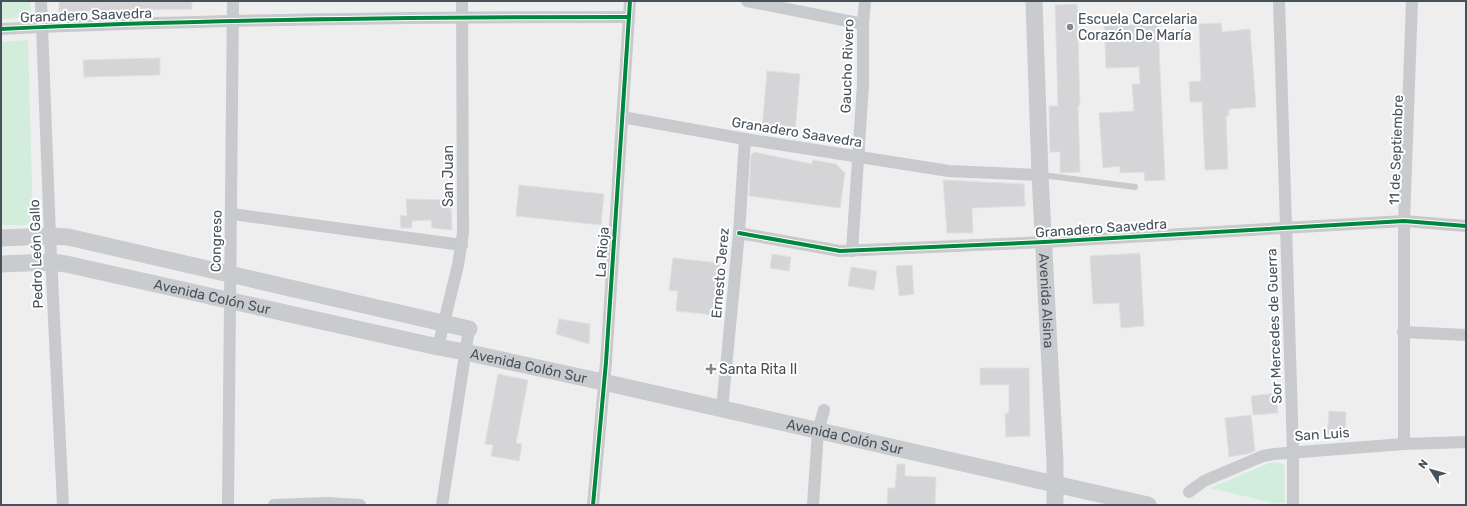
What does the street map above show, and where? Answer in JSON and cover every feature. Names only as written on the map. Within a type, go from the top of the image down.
[{"type":"main road","name":"Avenida Alsina","points":[[1034,1],[1040,175],[1055,505]]},
{"type":"main road","name":"Avenida Colón Sur","points":[[1,238],[50,236],[68,237],[469,329]]},
{"type":"main road","name":"Avenida Colón Sur","points":[[1,264],[52,262],[603,382],[1148,505]]},
{"type":"street","name":"Pedro León Gallo","points":[[41,1],[50,236],[63,505]]},
{"type":"street","name":"Congreso","points":[[228,505],[233,1]]},
{"type":"street","name":"San Juan","points":[[438,347],[462,245],[463,233],[462,1]]},
{"type":"street","name":"La Rioja","points":[[593,505],[606,354],[630,1]]},
{"type":"street","points":[[747,1],[863,24]]},
{"type":"street","name":"Gaucho Rivero","points":[[852,251],[857,156],[863,84],[863,24],[865,1]]},
{"type":"street","name":"Sor Mercedes de Guerra","points":[[1279,1],[1293,451],[1293,505]]},
{"type":"street","name":"11 de Septiembre","points":[[1404,444],[1404,221],[1412,1]]},
{"type":"street","name":"Granadero Saavedra","points":[[1,29],[463,17],[628,17]]},
{"type":"street","name":"Granadero Saavedra","points":[[622,117],[745,139],[949,171],[1040,175]]},
{"type":"street","name":"Ernesto Jerez","points":[[722,409],[739,233],[745,139]]},
{"type":"street","points":[[232,214],[462,245]]},
{"type":"street","name":"Granadero Saavedra","points":[[739,233],[840,252],[1044,242],[1404,221],[1466,226]]},
{"type":"street","points":[[442,505],[469,329]]},
{"type":"street","points":[[1403,332],[1466,335]]},
{"type":"street","points":[[813,505],[818,431],[824,410]]},
{"type":"street","name":"San Luis","points":[[1189,492],[1204,481],[1263,456],[1293,451],[1404,444],[1466,442]]},
{"type":"street","points":[[274,505],[326,503],[360,505]]},
{"type":"lane","points":[[1040,175],[1135,187]]},
{"type":"green space","points":[[1,1],[30,1],[31,17],[1,19]]},
{"type":"green space","points":[[28,40],[33,225],[1,225],[1,42]]},
{"type":"green space","points":[[1272,462],[1284,464],[1285,502],[1277,504],[1210,488]]},
{"type":"building","points":[[59,1],[192,1],[192,9],[88,11],[88,16],[59,16]]},
{"type":"building","points":[[1077,4],[1080,172],[1060,173],[1060,152],[1050,152],[1049,106],[1058,106],[1055,5]]},
{"type":"building","points":[[1128,16],[1129,25],[1158,24],[1165,180],[1145,181],[1144,172],[1120,173],[1120,166],[1103,168],[1099,113],[1134,111],[1132,84],[1140,84],[1139,67],[1106,68],[1104,17]]},
{"type":"building","points":[[1221,23],[1222,32],[1250,29],[1256,107],[1229,109],[1229,116],[1226,116],[1228,169],[1205,170],[1202,102],[1190,102],[1189,82],[1201,81],[1199,24]]},
{"type":"building","points":[[160,58],[160,75],[84,77],[83,60]]},
{"type":"building","points":[[767,71],[800,74],[795,131],[762,128]]},
{"type":"building","points":[[754,152],[812,164],[813,160],[836,164],[845,173],[840,208],[749,196],[751,155]]},
{"type":"building","points":[[943,180],[1024,184],[1025,206],[972,208],[973,233],[947,233]]},
{"type":"building","points":[[519,185],[604,194],[601,225],[516,216]]},
{"type":"building","points":[[406,199],[451,200],[452,230],[432,228],[431,220],[412,221],[412,228],[401,228],[400,215],[407,216]]},
{"type":"building","points":[[1140,253],[1144,326],[1121,328],[1119,303],[1093,304],[1090,256]]},
{"type":"building","points":[[772,254],[791,257],[789,271],[770,268]]},
{"type":"building","points":[[673,258],[720,263],[715,315],[676,311],[678,291],[669,290]]},
{"type":"building","points":[[912,265],[914,294],[899,296],[896,266]]},
{"type":"building","points":[[851,267],[877,271],[874,290],[848,286]]},
{"type":"building","points":[[559,319],[590,324],[589,344],[556,334]]},
{"type":"building","points":[[980,368],[1029,368],[1030,436],[1006,437],[1005,413],[1009,413],[1009,385],[980,385]]},
{"type":"building","points":[[498,374],[528,380],[516,443],[522,444],[519,461],[491,456],[493,445],[485,444]]},
{"type":"building","points":[[1276,393],[1278,413],[1253,415],[1251,396]]},
{"type":"building","points":[[1329,411],[1346,412],[1345,440],[1327,439]]},
{"type":"building","points":[[1251,415],[1255,451],[1229,457],[1225,418]]},
{"type":"building","points":[[897,464],[905,464],[905,476],[936,477],[935,505],[887,505],[888,488],[895,488]]},
{"type":"cycle path","points":[[593,505],[606,362],[630,1]]},
{"type":"cycle path","points":[[1,29],[314,19],[628,17]]},
{"type":"cycle path","points":[[739,233],[840,251],[1044,242],[1404,221],[1466,226]]},
{"type":"place","name":"Escuela Carcelaria Corazón De María","points":[[1070,27]]},
{"type":"place","name":"Santa Rita II","points":[[711,369]]}]
